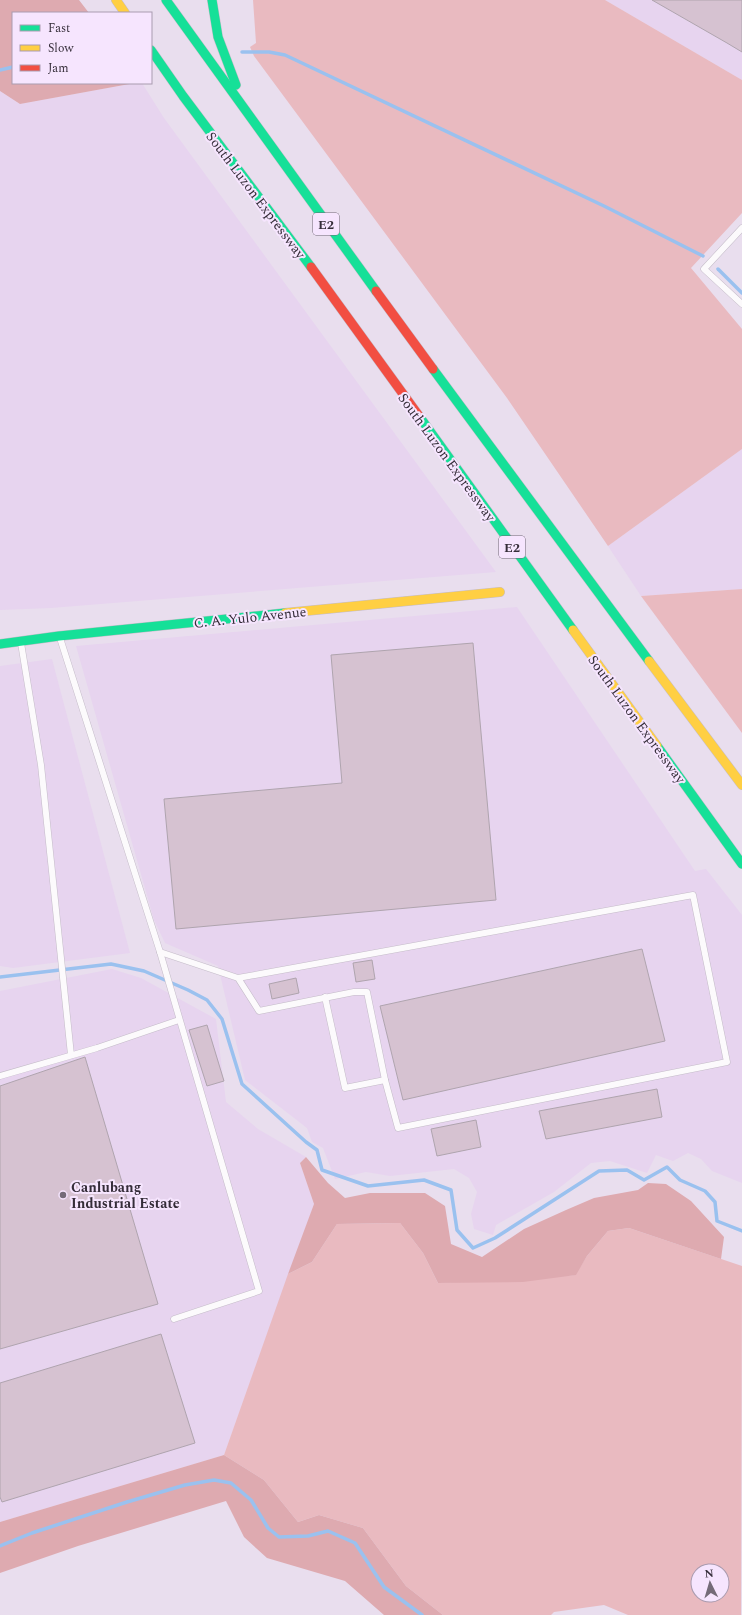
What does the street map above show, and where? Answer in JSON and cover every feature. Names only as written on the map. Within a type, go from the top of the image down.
[{"type":"main road","points":[[116,0],[124,12]]},
{"type":"main road","name":"E2","points":[[166,0],[250,120],[648,660],[742,785]]},
{"type":"main road","points":[[212,0],[215,24],[221,48],[250,120]]},
{"type":"main road","name":"South Luzon Expressway","points":[[152,51],[183,96],[284,230],[742,864]]},
{"type":"main road","name":"C. A. Yulo Avenue","points":[[0,644],[59,636],[500,592]]},
{"type":"lane","points":[[742,228],[704,269],[742,304]]},
{"type":"lane","points":[[59,636],[160,952],[259,1291],[174,1319]]},
{"type":"lane","points":[[20,641],[41,764],[71,1055]]},
{"type":"lane","points":[[160,952],[238,978],[693,895],[728,1062],[398,1128],[385,1080],[367,992],[354,992],[325,997],[259,1011],[238,978]]},
{"type":"lane","points":[[325,997],[345,1088],[385,1080]]},
{"type":"lane","points":[[0,1076],[180,1020]]},
{"type":"shaded area","points":[[0,0],[79,0],[88,12],[12,12],[12,84],[130,84],[20,104],[0,91]]},
{"type":"shaded area","points":[[253,0],[605,0],[742,80],[742,213],[691,268],[742,329],[742,449],[608,546],[507,398],[254,56],[250,47],[256,43]]},
{"type":"shaded area","points":[[605,0],[742,0],[742,80]]},
{"type":"shaded area","points":[[130,84],[143,84],[164,118],[496,572],[51,608],[0,610],[0,91],[20,104]]},
{"type":"shaded area","points":[[742,449],[742,589],[641,596],[608,546]]},
{"type":"shaded area","points":[[742,589],[742,733],[641,596]]},
{"type":"shaded area","points":[[517,607],[695,871],[706,869],[742,915],[742,1183],[712,1171],[701,1159],[688,1153],[673,1161],[656,1155],[647,1173],[610,1161],[591,1163],[554,1192],[496,1225],[493,1235],[474,1229],[471,1214],[477,1192],[469,1178],[454,1169],[390,1176],[366,1172],[335,1179],[323,1148],[312,1142],[307,1128],[245,1080],[218,966],[165,943],[154,920],[76,646]]},
{"type":"shaded area","points":[[52,659],[130,953],[13,968],[0,966],[0,666]]},
{"type":"shaded area","points":[[112,969],[141,978],[216,1019],[226,1102],[258,1129],[306,1157],[300,1163],[314,1204],[224,1455],[0,1522],[0,991]]},
{"type":"shaded area","points":[[306,1157],[328,1183],[345,1198],[370,1193],[425,1193],[445,1206],[451,1244],[482,1257],[524,1229],[594,1198],[638,1190],[648,1183],[666,1184],[691,1201],[724,1237],[721,1259],[629,1228],[608,1231],[587,1256],[576,1275],[523,1282],[438,1283],[423,1253],[400,1223],[337,1224],[312,1262],[288,1274],[314,1204],[300,1163]]},
{"type":"shaded area","points":[[400,1223],[423,1253],[438,1283],[575,1275],[587,1256],[608,1231],[629,1228],[742,1266],[741,1615],[628,1615],[604,1605],[554,1612],[551,1615],[443,1615],[406,1586],[363,1528],[319,1515],[298,1522],[264,1480],[224,1455],[288,1274],[312,1262],[337,1224]]},
{"type":"shaded area","points":[[224,1455],[264,1480],[298,1522],[319,1515],[363,1528],[406,1586],[443,1615],[384,1615],[345,1581],[267,1558],[244,1537],[226,1501],[78,1546],[0,1573],[0,1522]]},
{"type":"building","points":[[652,0],[742,0],[742,52],[727,43]]},
{"type":"building","points":[[473,643],[496,900],[176,929],[164,799],[342,783],[331,655]]},
{"type":"building","points":[[642,949],[665,1041],[403,1100],[380,1006]]},
{"type":"building","points":[[372,960],[375,979],[356,982],[353,963]]},
{"type":"building","points":[[296,978],[299,993],[272,999],[269,984]]},
{"type":"building","points":[[207,1025],[224,1081],[207,1086],[189,1030]]},
{"type":"building","name":"Canlubang Industrial Estate","points":[[85,1057],[158,1304],[0,1349],[0,1086]]},
{"type":"building","points":[[657,1089],[662,1117],[546,1139],[539,1111]]},
{"type":"building","points":[[476,1120],[481,1147],[437,1156],[431,1129]]},
{"type":"building","points":[[161,1334],[195,1443],[2,1502],[0,1497],[0,1383]]},
{"type":"waterway","points":[[242,52],[269,52],[285,55],[604,206],[703,256]]},
{"type":"waterway","points":[[0,70],[12,67]]},
{"type":"waterway","points":[[718,269],[742,293]]},
{"type":"waterway","points":[[0,977],[111,964],[144,971],[207,1000],[222,1019],[242,1084],[306,1142],[317,1150],[322,1170],[368,1186],[424,1180],[451,1190],[457,1230],[473,1248],[495,1238],[599,1171],[627,1170],[644,1180],[667,1167],[680,1180],[705,1191],[715,1202],[717,1221],[742,1231]]},
{"type":"waterway","points":[[0,1546],[32,1533],[127,1502],[185,1485],[214,1480],[231,1483],[251,1500],[268,1528],[279,1537],[308,1536],[328,1531],[355,1543],[384,1587],[422,1615]]},
{"type":"traffic: fast","points":[[166,0],[376,291]]},
{"type":"traffic: fast","points":[[212,0],[218,37],[236,85]]},
{"type":"traffic: fast","points":[[152,51],[183,96],[311,267]]},
{"type":"traffic: fast","points":[[433,369],[649,661]]},
{"type":"traffic: fast","points":[[419,416],[573,630]]},
{"type":"traffic: fast","points":[[0,644],[59,636],[285,613]]},
{"type":"traffic: fast","points":[[657,746],[742,864]]},
{"type":"traffic: slow","points":[[116,0],[124,12]]},
{"type":"traffic: slow","points":[[285,613],[500,592]]},
{"type":"traffic: slow","points":[[573,630],[657,746]]},
{"type":"traffic: slow","points":[[649,661],[742,785]]},
{"type":"traffic: jam","points":[[311,267],[419,416]]},
{"type":"traffic: jam","points":[[376,291],[433,369]]},
{"type":"place","name":"Canlubang Industrial Estate","points":[[63,1195]]}]
